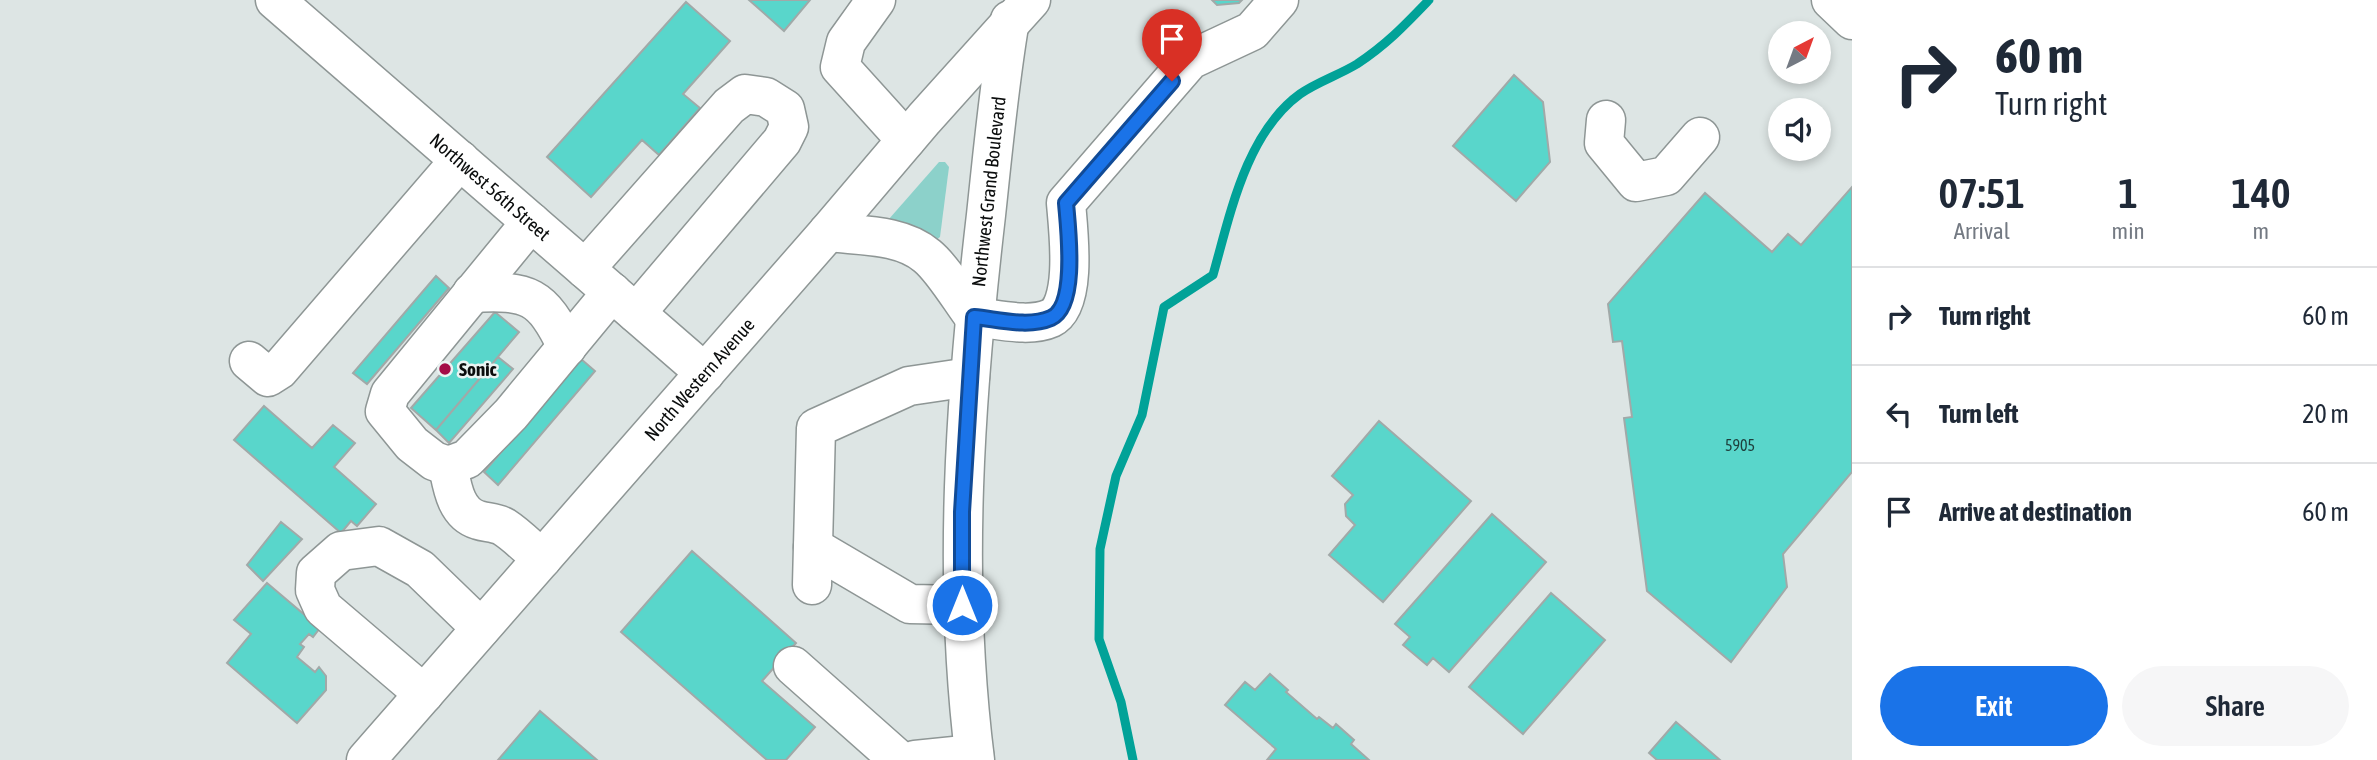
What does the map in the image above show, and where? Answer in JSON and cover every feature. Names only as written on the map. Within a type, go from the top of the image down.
[{"type":"main road","name":"Northwest 56th Street","points":[[275,0],[705,373]]},
{"type":"main road","points":[[876,0],[846,42],[840,67],[906,140]]},
{"type":"main road","points":[[828,232],[893,239],[915,248],[929,257],[974,317],[1028,323],[1052,318],[1063,306],[1068,291],[1069,241],[1066,203],[1190,60],[1252,32],[1279,0]]},
{"type":"main road","points":[[1831,0],[1852,20]]},
{"type":"main road","name":"North Western Avenue","points":[[366,760],[828,232],[1018,9]]},
{"type":"main road","name":"Northwest Grand Boulevard","points":[[975,757],[966,678],[962,605],[962,512],[974,317],[1018,9]]},
{"type":"main road","points":[[531,222],[390,394],[385,411],[412,444],[434,461],[448,466],[467,459],[568,347],[611,291],[729,106],[744,94],[766,97],[785,110],[789,127],[782,141],[611,291]]},
{"type":"main road","points":[[1606,120],[1604,143],[1636,182],[1666,176],[1700,137]]},
{"type":"main road","points":[[249,361],[268,377],[279,370],[460,160]]},
{"type":"main road","points":[[472,293],[508,291],[541,304],[555,322],[568,347]]},
{"type":"main road","points":[[812,585],[816,428],[909,386],[970,377]]},
{"type":"main road","points":[[448,466],[460,507],[478,520],[504,527],[542,559]]},
{"type":"main road","points":[[424,694],[323,608],[315,590],[317,573],[341,551],[379,546],[420,569],[481,628]]},
{"type":"main road","points":[[813,547],[910,604],[962,605]]},
{"type":"main road","points":[[793,666],[899,760]]},
{"type":"main road","points":[[915,760],[975,757]]},
{"type":"shaded area","points":[[939,162],[945,162],[949,167],[940,237],[935,241],[892,224],[889,219]]},
{"type":"building","points":[[749,0],[810,0],[784,31]]},
{"type":"building","points":[[1212,0],[1242,0],[1239,3],[1217,5]]},
{"type":"building","points":[[686,2],[730,41],[683,94],[700,108],[659,155],[642,140],[591,197],[547,157]]},
{"type":"building","points":[[1514,75],[1543,102],[1550,162],[1516,201],[1453,146]]},
{"type":"building","points":[[1852,187],[1852,472],[1783,554],[1787,587],[1731,662],[1647,591],[1624,418],[1632,417],[1622,341],[1613,342],[1608,304],[1705,193],[1772,252],[1788,234],[1801,245]]},
{"type":"building","points":[[436,276],[449,288],[367,384],[353,373]]},
{"type":"building","points":[[495,312],[519,332],[436,430],[411,408]]},
{"type":"building","points":[[498,357],[513,369],[449,443],[436,430]]},
{"type":"building","points":[[581,359],[595,371],[498,485],[484,472]]},
{"type":"building","points":[[264,406],[312,448],[333,425],[355,443],[334,467],[376,504],[357,526],[351,521],[341,533],[234,440]]},
{"type":"building","points":[[1379,421],[1471,501],[1383,602],[1329,555],[1355,525],[1346,516],[1345,504],[1353,495],[1332,476]]},
{"type":"building","points":[[1492,514],[1546,562],[1449,672],[1433,658],[1427,665],[1403,645],[1410,637],[1395,624]]},
{"type":"building","points":[[281,522],[302,539],[263,581],[247,565]]},
{"type":"building","points":[[692,551],[796,643],[762,681],[815,727],[786,760],[767,760],[621,632]]},
{"type":"building","points":[[267,583],[320,628],[313,637],[309,634],[300,644],[304,647],[297,657],[315,672],[319,667],[326,676],[326,690],[297,723],[227,663],[251,634],[234,620]]},
{"type":"building","points":[[1551,593],[1605,640],[1523,734],[1469,687]]},
{"type":"building","points":[[1270,674],[1317,719],[1319,717],[1333,728],[1336,724],[1354,740],[1351,744],[1369,760],[1267,760],[1276,749],[1225,705],[1245,682],[1255,690]]},
{"type":"building","points":[[540,711],[597,760],[498,760]]},
{"type":"building","points":[[1676,722],[1720,760],[1657,760],[1649,753]]},
{"type":"waterway","points":[[1133,760],[1121,702],[1099,639],[1100,549],[1116,476],[1142,415],[1164,307],[1213,275],[1243,177],[1266,130],[1281,111],[1300,94],[1368,57],[1429,0]]},
{"type":"place","name":"Sonic","points":[[445,369]]},
{"type":"route","points":[[962,605],[962,512],[974,317],[1028,323],[1052,318],[1063,306],[1068,291],[1069,241],[1066,203],[1172,81]]}]
